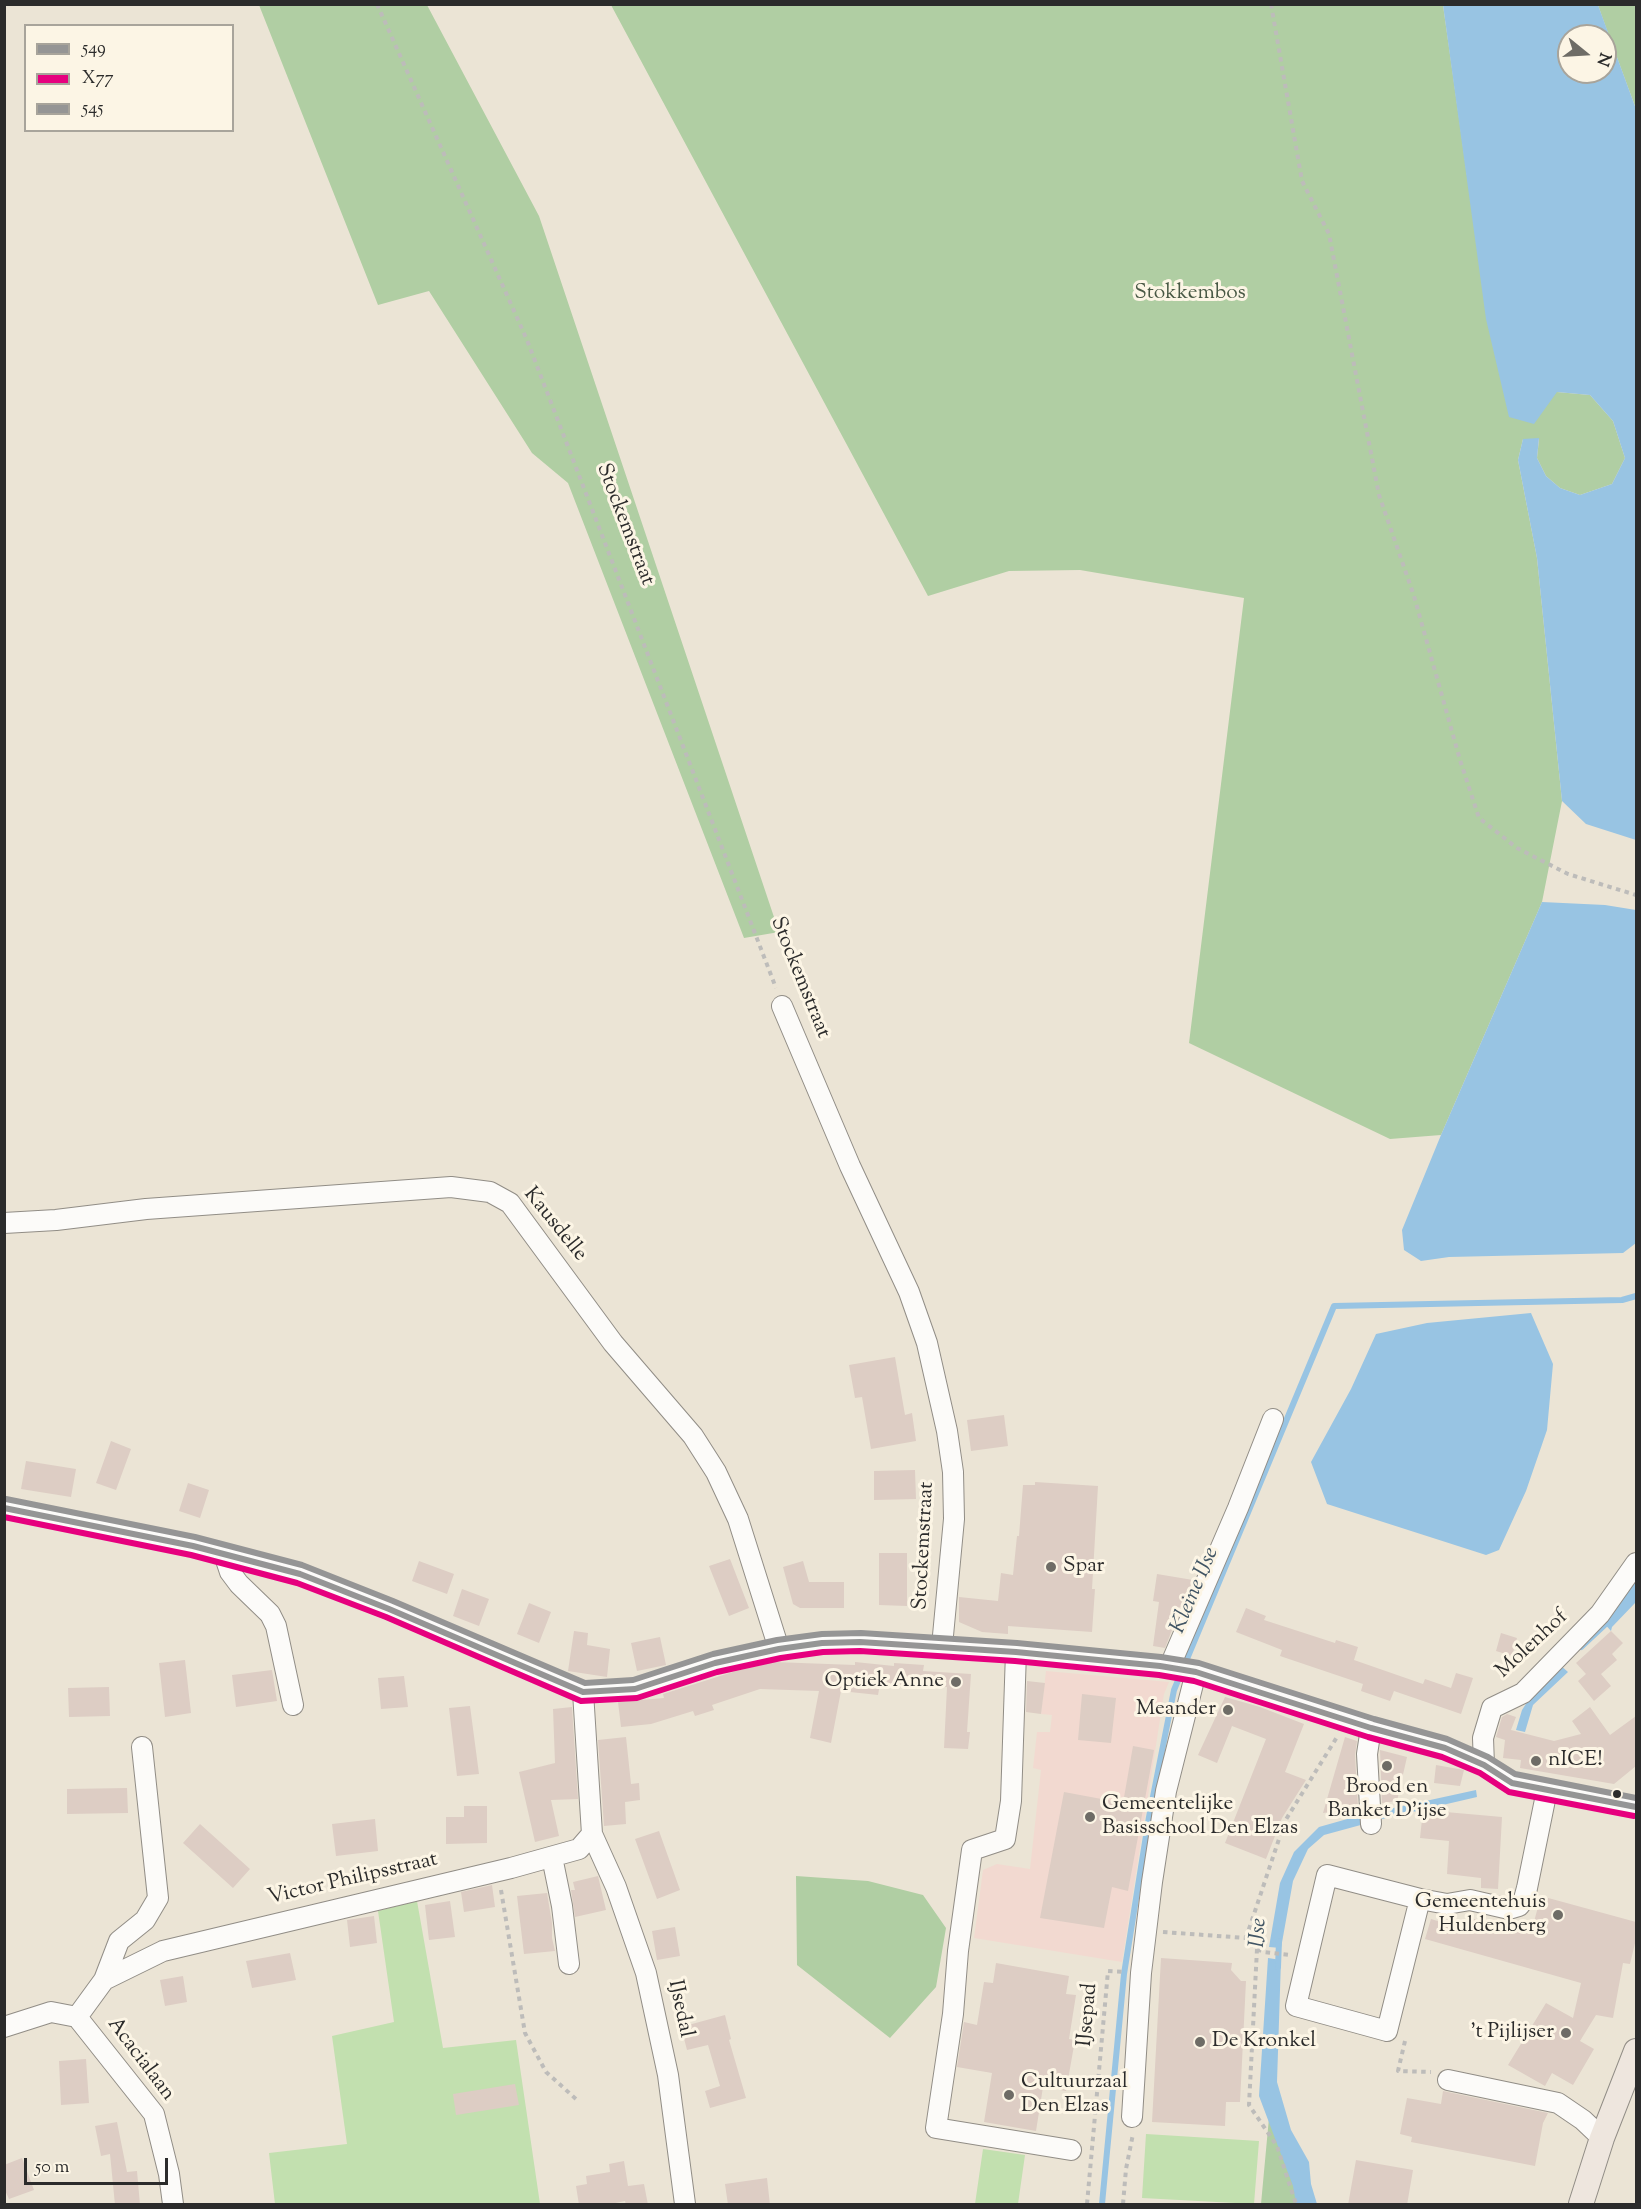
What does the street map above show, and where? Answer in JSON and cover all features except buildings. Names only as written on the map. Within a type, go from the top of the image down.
[{"type":"main road","points":[[1581,2205],[1602,2138],[1636,2051]]},
{"type":"street","name":"Stockemstraat","points":[[783,1006],[850,1166],[909,1292],[927,1343],[947,1431],[952,1472],[954,1519],[942,1646]]},
{"type":"street","name":"Kausdelle","points":[[4,1223],[56,1220],[146,1209],[452,1187],[474,1188],[490,1192],[510,1203],[613,1343],[693,1436],[716,1472],[738,1519],[778,1649]]},
{"type":"street","points":[[1132,2117],[1145,1930],[1182,1670],[1273,1419]]},
{"type":"street","points":[[4,1508],[225,1554],[310,1578],[584,1692],[635,1689],[715,1663],[778,1649],[822,1643],[860,1642],[942,1646],[1182,1670],[1347,1721],[1445,1748],[1484,1765],[1512,1783],[1636,1807]]},
{"type":"street","points":[[225,1554],[230,1572],[270,1614],[276,1626],[293,1705]]},
{"type":"street","name":"Molenhof","points":[[1484,1765],[1483,1738],[1492,1708],[1523,1693],[1600,1614],[1636,1563]]},
{"type":"street","points":[[1016,1652],[1011,1801],[1005,1839],[972,1850],[958,1951],[953,2014],[936,2128],[1071,2150]]},
{"type":"street","points":[[584,1692],[592,1834]]},
{"type":"street","points":[[1370,1817],[1367,1754],[1371,1728]]},
{"type":"street","points":[[104,1980],[119,1941],[145,1920],[158,1898],[142,1747]]},
{"type":"street","points":[[1420,1899],[1387,2031],[1296,2006],[1327,1875],[1447,1904],[1470,1900],[1509,1909],[1519,1906],[1527,1888],[1547,1790]]},
{"type":"street","name":"Victor Philipsstraat","points":[[77,2017],[104,1980],[163,1951],[498,1872],[579,1850],[592,1834]]},
{"type":"street","name":"IJsedal","points":[[592,1834],[616,1887],[646,1973],[668,2075],[685,2205]]},
{"type":"street","points":[[552,1857],[562,1906],[569,1964]]},
{"type":"street","points":[[4,2027],[51,2012],[77,2017]]},
{"type":"street","name":"Acacialaan","points":[[77,2017],[154,2114],[169,2174],[173,2205]]},
{"type":"street","points":[[1448,2080],[1558,2103],[1583,2120],[1602,2138]]},
{"type":"path","name":"Stockemstraat","points":[[377,4],[527,340],[783,1006]]},
{"type":"path","points":[[1271,4],[1302,182],[1329,234],[1378,495],[1414,596],[1460,760],[1479,818],[1517,848],[1548,864],[1569,874],[1636,895]]},
{"type":"path","points":[[1246,1938],[1285,1821],[1347,1721]]},
{"type":"path","points":[[498,1872],[525,2032],[546,2072],[576,2099]]},
{"type":"path","points":[[1145,1930],[1246,1938],[1257,1949],[1264,1952],[1288,1954]]},
{"type":"path","points":[[1257,1949],[1249,2105],[1277,2146],[1296,2205]]},
{"type":"path","name":"IJsepad","points":[[1087,2205],[1110,1971]]},
{"type":"path","points":[[1387,2031],[1406,2036],[1398,2071],[1436,2073],[1448,2080]]},
{"type":"path","points":[[1122,2205],[1126,2169],[1133,2137],[1132,2117]]},
{"type":"shaded area","name":"Gemeentelijke Basisschool Den Elzas","points":[[1046,1671],[1169,1682],[1164,1694],[1122,1962],[974,1938],[983,1870],[997,1864],[1030,1869],[1041,1770],[1033,1768],[1037,1732],[1050,1732],[1052,1715],[1041,1714]]},
{"type":"green space","points":[[259,5],[427,5],[539,216],[779,932],[744,938],[568,483],[532,453],[429,291],[378,305]]},
{"type":"green space","name":"Stokkembos","points":[[611,5],[1443,5],[1467,175],[1557,392],[1590,395],[1613,421],[1625,458],[1612,484],[1580,495],[1560,488],[1546,476],[1537,458],[1539,439],[1523,439],[1518,460],[1537,558],[1562,801],[1542,902],[1441,1135],[1390,1139],[1189,1043],[1244,598],[1080,570],[1009,571],[928,596]]},
{"type":"green space","points":[[1598,5],[1636,5],[1636,109],[1617,57],[1617,24],[1605,24]]},
{"type":"green space","points":[[796,1876],[868,1881],[923,1895],[946,1928],[936,1987],[890,2038],[797,1965]]},
{"type":"green space","points":[[417,1901],[443,2048],[516,2040],[540,2204],[275,2204],[269,2153],[347,2144],[332,2036],[394,2022],[378,1911]]},
{"type":"green space","points":[[1270,2107],[1307,2204],[1261,2204]]},
{"type":"green space","points":[[1146,2134],[1259,2141],[1254,2204],[1142,2198]]},
{"type":"green space","points":[[983,2149],[1025,2155],[1018,2204],[975,2204]]},
{"type":"water","points":[[1443,5],[1598,5],[1605,24],[1557,24],[1557,84],[1617,84],[1617,57],[1636,109],[1636,840],[1586,824],[1562,801],[1537,558],[1518,460],[1523,439],[1539,438],[1537,458],[1546,476],[1560,488],[1580,495],[1612,484],[1625,458],[1613,421],[1590,395],[1557,392],[1534,424],[1509,417],[1486,319]]},
{"type":"water","points":[[1542,902],[1605,905],[1636,910],[1636,1243],[1623,1253],[1449,1257],[1421,1261],[1404,1250],[1402,1230]]},
{"type":"water","points":[[1531,1313],[1553,1364],[1547,1430],[1526,1491],[1499,1550],[1486,1555],[1327,1504],[1311,1462],[1351,1389],[1376,1334],[1427,1323]]},
{"type":"water","points":[[1636,1578],[1636,1602],[1612,1627],[1611,1631],[1602,1621]]},
{"type":"water","points":[[1560,1665],[1568,1672],[1533,1705],[1525,1732],[1516,1730],[1522,1710],[1533,1693]]},
{"type":"water","points":[[1476,1790],[1477,1797],[1378,1820],[1375,1812]]},
{"type":"water","points":[[1365,1814],[1368,1823],[1324,1835],[1308,1849],[1293,1881],[1281,1948],[1269,1947],[1280,1883],[1294,1852],[1319,1827]]},
{"type":"water","points":[[1268,1958],[1281,1960],[1277,2082],[1291,2130],[1309,2162],[1311,2184],[1317,2204],[1296,2204],[1293,2186],[1259,2096]]},
{"type":"waterway","name":"Kleine IJse","points":[[1102,2204],[1124,1974],[1149,1817],[1174,1690],[1334,1306],[1622,1300],[1636,1296]]},
{"type":"waterway","name":"IJse","points":[[1581,1647],[1611,1619]]},
{"type":"waterway","name":"IJse","points":[[1278,1967],[1279,1941]]},
{"type":"transit line","name":"545","points":[[6,1499],[195,1537],[302,1565],[585,1683],[633,1680],[713,1654],[777,1640],[822,1634],[861,1633],[1017,1643],[1161,1657],[1199,1663],[1374,1719],[1447,1739],[1488,1757],[1515,1774],[1636,1798]]},
{"type":"transit line","name":"549","points":[[4,1508],[193,1546],[300,1574],[389,1609],[583,1692],[635,1689],[715,1663],[779,1649],[822,1643],[860,1642],[1016,1652],[1160,1666],[1196,1672],[1371,1728],[1445,1748],[1484,1765],[1512,1783],[1636,1807]]},
{"type":"transit line","name":"X77","points":[[4,1517],[191,1555],[297,1583],[386,1617],[581,1701],[637,1698],[717,1672],[781,1658],[823,1652],[860,1651],[1015,1661],[1159,1675],[1194,1681],[1368,1737],[1442,1757],[1480,1773],[1509,1792],[1634,1816]]},
{"type":"place","name":"Spar","points":[[1051,1567]]},
{"type":"place","name":"Optiek Anne","points":[[956,1682]]},
{"type":"place","name":"Meander","points":[[1228,1710]]},
{"type":"place","name":"nICE!","points":[[1536,1761]]},
{"type":"place","name":"Brood en Banket D'ijse","points":[[1387,1766]]},
{"type":"place","name":"Gemeentelijke Basisschool Den Elzas","points":[[1090,1817]]},
{"type":"place","name":"Gemeentehuis Huldenberg","points":[[1558,1915]]},
{"type":"place","name":"'t Pijlijser","points":[[1566,2033]]},
{"type":"place","name":"De Kronkel","points":[[1200,2042]]},
{"type":"place","name":"Cultuurzaal Den Elzas","points":[[1009,2095]]}]
